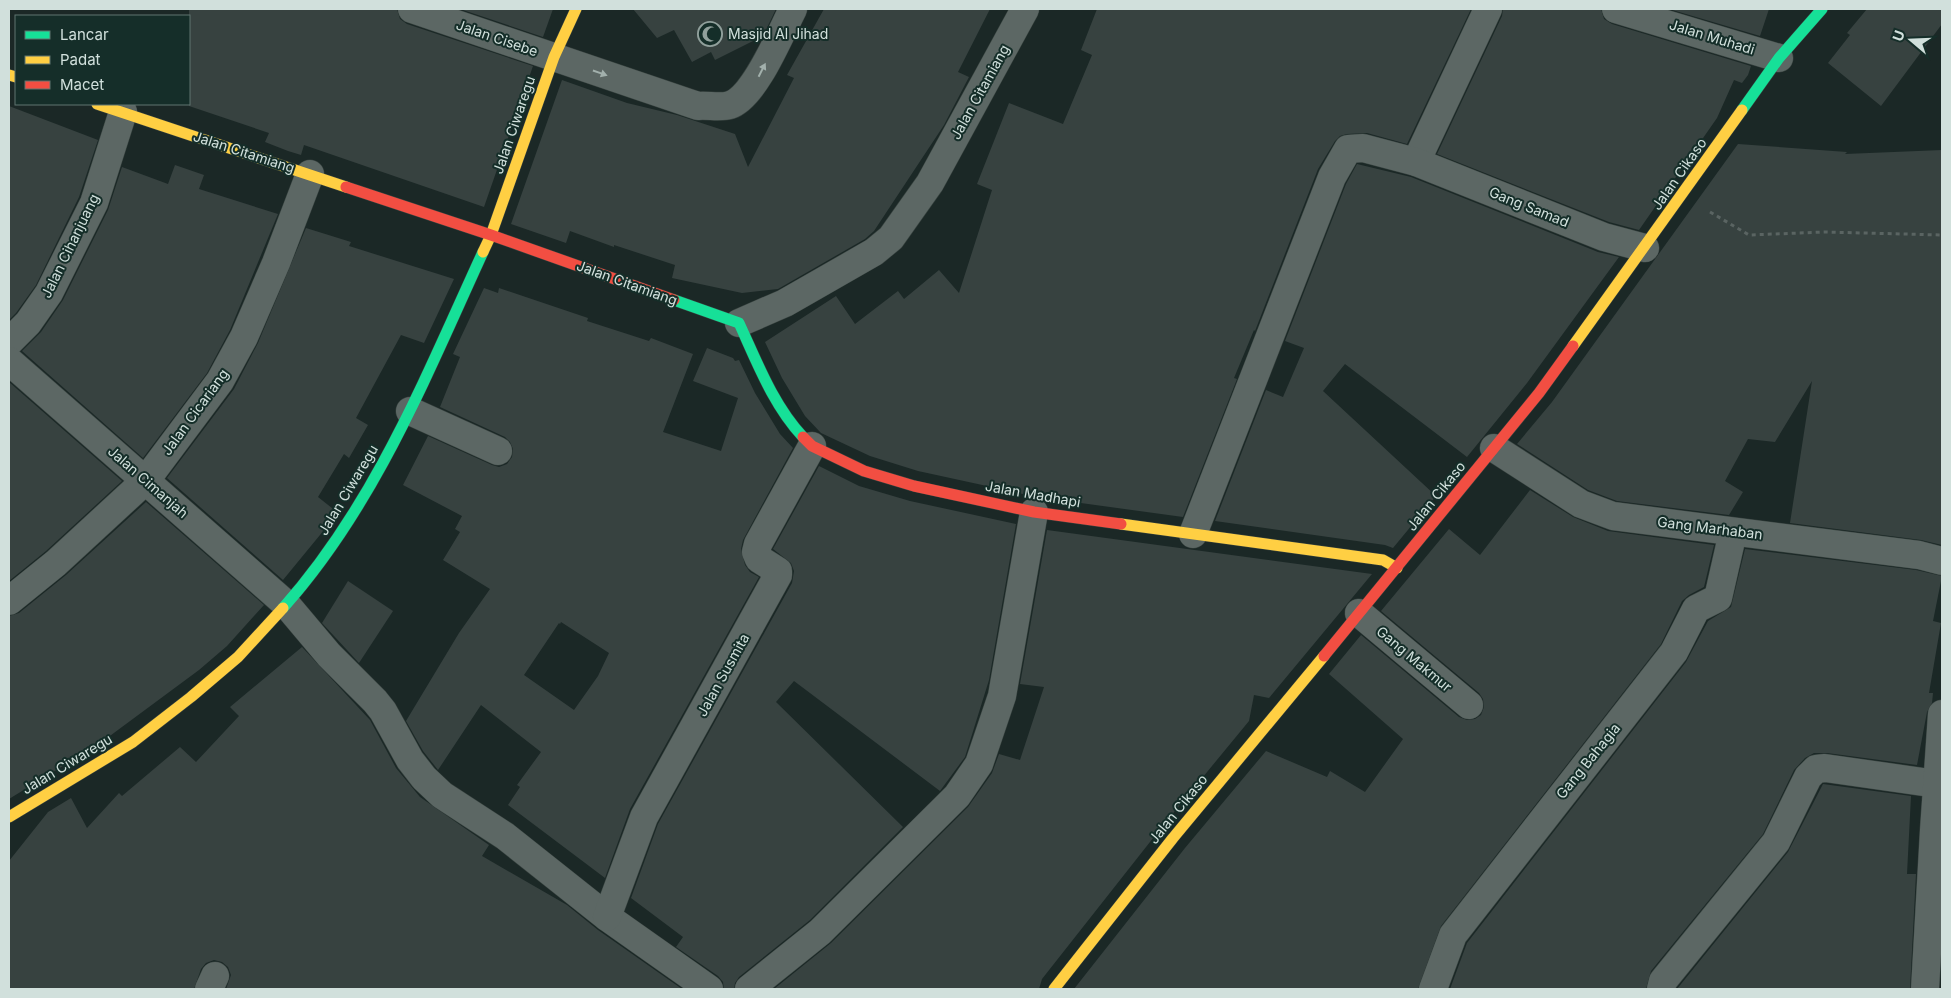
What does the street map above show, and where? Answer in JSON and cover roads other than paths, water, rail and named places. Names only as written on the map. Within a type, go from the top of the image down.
[{"type":"street","name":"Jalan Cisebe","points":[[412,9],[698,106],[730,105],[746,94],[757,79],[793,9]]},
{"type":"street","name":"Jalan Ciwaregu","points":[[9,817],[141,736],[238,657],[286,604],[342,533],[380,470],[410,411],[491,235],[554,57],[576,9]]},
{"type":"street","name":"Jalan Citamiang","points":[[100,105],[491,235],[739,323],[786,302],[874,252],[891,238],[930,183],[1025,9]]},
{"type":"street","points":[[1416,162],[1488,9]]},
{"type":"street","name":"Jalan Muhadi","points":[[1616,9],[1779,58]]},
{"type":"street","name":"Jalan Cikaso","points":[[1054,989],[1173,838],[1539,393],[1779,58],[1822,9]]},
{"type":"street","name":"Jalan Cihanjuang","points":[[12,332],[49,293],[94,203],[123,112]]},
{"type":"street","name":"Gang Samad","points":[[1193,534],[1332,177],[1348,149],[1363,148],[1416,162],[1604,237],[1644,248]]},
{"type":"street","name":"Jalan Cicariang","points":[[9,600],[56,564],[146,480],[220,381],[244,337],[276,263],[310,174]]},
{"type":"street","name":"Jalan Madhapi","points":[[739,323],[768,385],[793,426],[812,446],[864,471],[914,486],[1034,512],[1383,560],[1397,568]]},
{"type":"street","name":"Jalan Cimanjah","points":[[9,361],[286,604]]},
{"type":"street","points":[[410,411],[498,451]]},
{"type":"street","name":"Jalan Susmita","points":[[607,917],[644,817],[778,575],[778,571],[759,559],[756,552],[758,544],[812,446]]},
{"type":"street","name":"Gang Marhaban","points":[[1494,448],[1581,504],[1613,516],[1919,555],[1942,561]]},
{"type":"street","points":[[749,989],[820,932],[957,796],[979,764],[1002,696],[1034,512]]},
{"type":"street","name":"Gang Bahagia","points":[[1433,989],[1453,935],[1674,652],[1696,610],[1718,598],[1733,532]]},
{"type":"street","points":[[286,604],[329,655],[375,701],[410,760],[424,778],[442,795],[505,836],[607,917],[709,989]]},
{"type":"street","name":"Gang Makmur","points":[[1359,613],[1469,705]]},
{"type":"street","points":[[1926,989],[1942,714]]},
{"type":"street","points":[[1661,989],[1663,981],[1776,842],[1808,777],[1816,770],[1825,768],[1937,784]]},
{"type":"place","name":"Masjid Al Jihad","points":[[710,34]]}]
